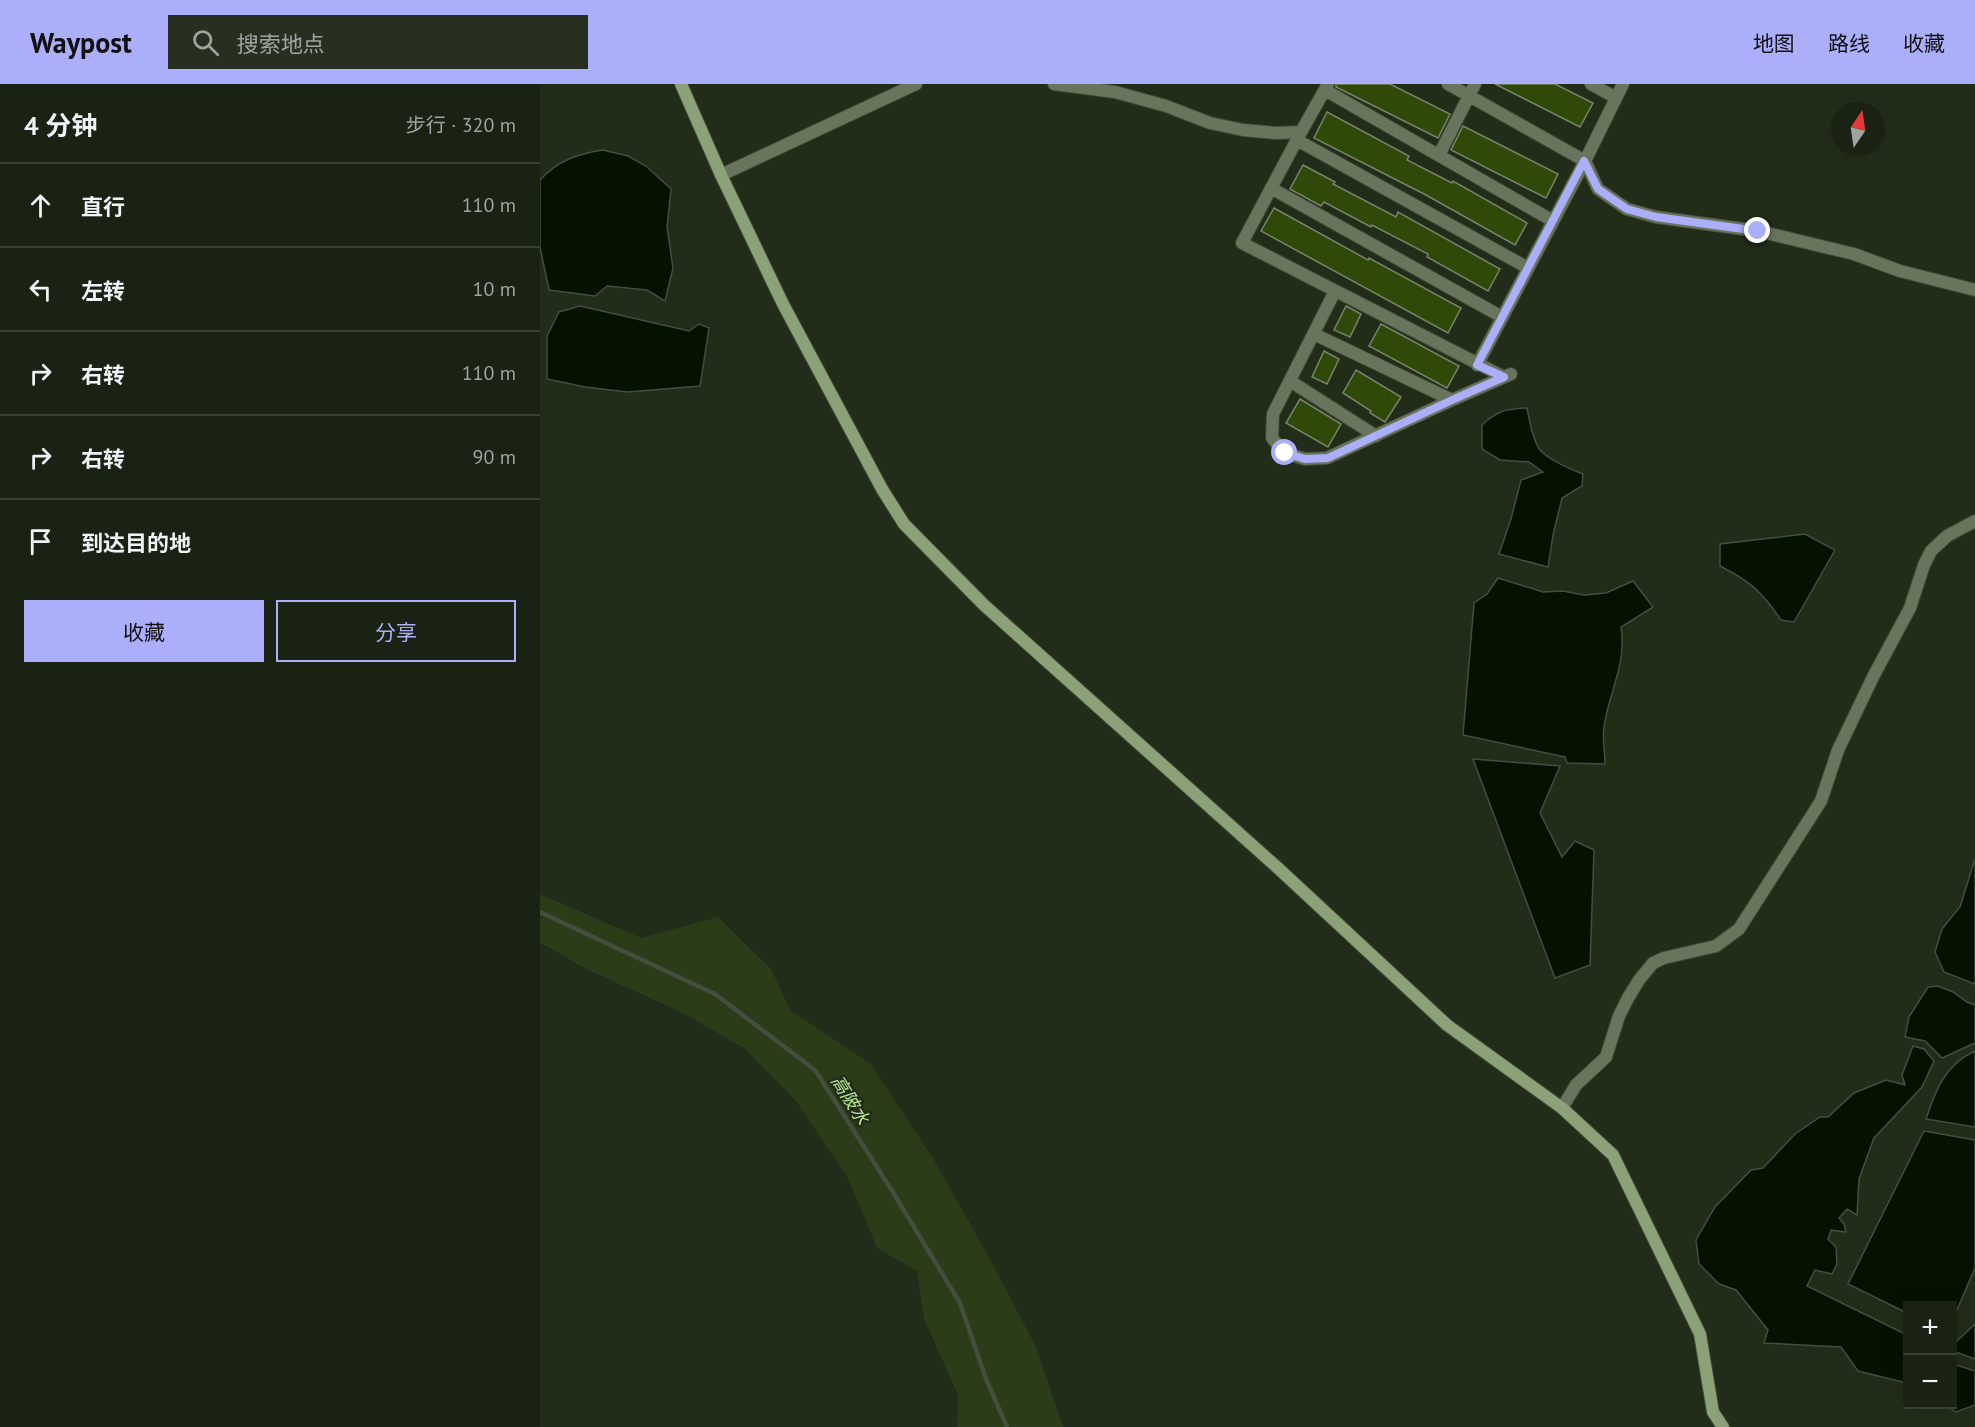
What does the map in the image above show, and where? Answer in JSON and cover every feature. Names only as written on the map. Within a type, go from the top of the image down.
[{"type":"street","points":[[681,84],[721,175],[789,314],[882,489],[904,524],[984,605],[1280,869],[1447,1025],[1562,1108],[1613,1155],[1700,1334],[1713,1412],[1723,1427]]},
{"type":"street","points":[[721,175],[916,84]]},
{"type":"street","points":[[1054,84],[1115,92],[1166,106],[1210,123],[1243,130],[1299,136],[1528,268]]},
{"type":"street","points":[[1448,84],[1584,161],[1598,189],[1627,209],[1656,217],[1758,231],[1854,254],[1900,272],[1975,290]]},
{"type":"street","points":[[1439,155],[1475,84]]},
{"type":"street","points":[[1591,84],[1616,98]]},
{"type":"street","points":[[1477,365],[1623,84]]},
{"type":"street","points":[[1335,291],[1273,414],[1272,438],[1285,453],[1305,459],[1328,458],[1508,376],[1477,365],[1335,291],[1242,243],[1327,87],[1553,221]]},
{"type":"street","points":[[1271,188],[1502,317]]},
{"type":"street","points":[[1314,334],[1452,400]]},
{"type":"street","points":[[1290,381],[1376,436]]},
{"type":"street","points":[[1562,1108],[1576,1085],[1606,1057],[1619,1016],[1639,980],[1653,963],[1664,958],[1716,946],[1739,929],[1821,801],[1838,750],[1874,675],[1910,608],[1931,551],[1947,536],[1975,521]]},
{"type":"green space","points":[[540,894],[641,938],[718,917],[771,969],[790,1010],[871,1064],[934,1160],[991,1261],[1036,1347],[1063,1427],[957,1427],[958,1395],[924,1319],[917,1271],[877,1248],[848,1178],[796,1101],[744,1048],[681,1012],[584,968],[540,942]]},
{"type":"shaded area","points":[[603,150],[628,156],[646,166],[671,189],[667,227],[673,268],[665,301],[647,290],[607,286],[595,296],[549,290],[540,247],[540,180],[554,167],[569,159]]},
{"type":"shaded area","points":[[580,306],[689,331],[699,324],[709,328],[700,386],[628,392],[585,387],[547,379],[547,336],[559,312]]},
{"type":"shaded area","points":[[1527,408],[1533,436],[1540,450],[1555,461],[1583,474],[1582,486],[1562,498],[1548,567],[1499,554],[1521,480],[1543,472],[1529,462],[1500,460],[1482,449],[1482,425],[1503,411]]},
{"type":"shaded area","points":[[1805,534],[1835,550],[1794,622],[1781,620],[1755,588],[1720,566],[1720,544]]},
{"type":"shaded area","points":[[1498,578],[1543,592],[1563,591],[1584,595],[1606,593],[1633,581],[1653,607],[1621,627],[1620,666],[1603,732],[1605,764],[1567,763],[1565,757],[1463,735],[1474,603],[1487,594]]},
{"type":"shaded area","points":[[1473,759],[1560,766],[1540,813],[1562,857],[1575,841],[1594,850],[1590,965],[1555,978]]},
{"type":"shaded area","points":[[1975,859],[1975,984],[1944,972],[1935,952],[1942,929],[1960,907]]},
{"type":"shaded area","points":[[1938,986],[1975,1005],[1975,1043],[1942,1058],[1925,1041],[1905,1037],[1909,1017],[1928,987]]},
{"type":"shaded area","points":[[1913,1046],[1924,1049],[1934,1061],[1922,1087],[1874,1138],[1859,1179],[1857,1215],[1847,1209],[1839,1218],[1846,1232],[1831,1230],[1828,1239],[1836,1247],[1837,1264],[1832,1274],[1815,1270],[1807,1286],[1903,1333],[1903,1382],[1858,1371],[1841,1347],[1764,1343],[1768,1330],[1736,1290],[1719,1284],[1699,1264],[1696,1240],[1715,1207],[1751,1170],[1763,1168],[1795,1134],[1820,1117],[1828,1117],[1854,1093],[1886,1080],[1905,1085],[1902,1075]]},
{"type":"shaded area","points":[[1975,1051],[1975,1127],[1926,1119],[1943,1079],[1956,1063]]},
{"type":"shaded area","points":[[1924,1131],[1975,1140],[1975,1268],[1957,1310],[1957,1301],[1903,1301],[1903,1311],[1848,1284]]},
{"type":"shaded area","points":[[1975,1324],[1975,1359],[1957,1352],[1957,1341]]},
{"type":"shaded area","points":[[1957,1365],[1975,1371],[1975,1405],[1956,1412],[1951,1409],[1957,1409]]},
{"type":"building","points":[[1336,84],[1390,84],[1450,114],[1438,138],[1336,87]]},
{"type":"building","points":[[1495,84],[1555,84],[1593,103],[1580,127]]},
{"type":"building","points":[[1327,112],[1409,156],[1407,160],[1452,183],[1453,181],[1527,223],[1515,245],[1426,195],[1314,138]]},
{"type":"building","points":[[1463,126],[1558,174],[1546,198],[1451,150]]},
{"type":"building","points":[[1303,165],[1335,182],[1333,184],[1396,217],[1398,212],[1500,269],[1488,291],[1427,257],[1428,254],[1372,225],[1371,227],[1324,202],[1321,206],[1290,189]]},
{"type":"building","points":[[1274,208],[1461,308],[1448,333],[1261,231]]},
{"type":"building","points":[[1346,306],[1361,314],[1350,337],[1334,330]]},
{"type":"building","points":[[1381,324],[1459,366],[1447,388],[1369,346]]},
{"type":"building","points":[[1324,351],[1339,359],[1327,384],[1312,377]]},
{"type":"building","points":[[1356,370],[1401,397],[1385,422],[1343,393]]},
{"type":"building","points":[[1300,399],[1341,424],[1328,447],[1286,423]]},
{"type":"waterway","name":"高陂水","points":[[540,912],[715,994],[815,1070],[960,1303],[986,1379],[1007,1427]]},
{"type":"route","points":[[1285,453],[1305,459],[1328,458],[1504,377],[1477,365],[1584,161],[1598,189],[1627,209],[1656,217],[1758,231]]}]
